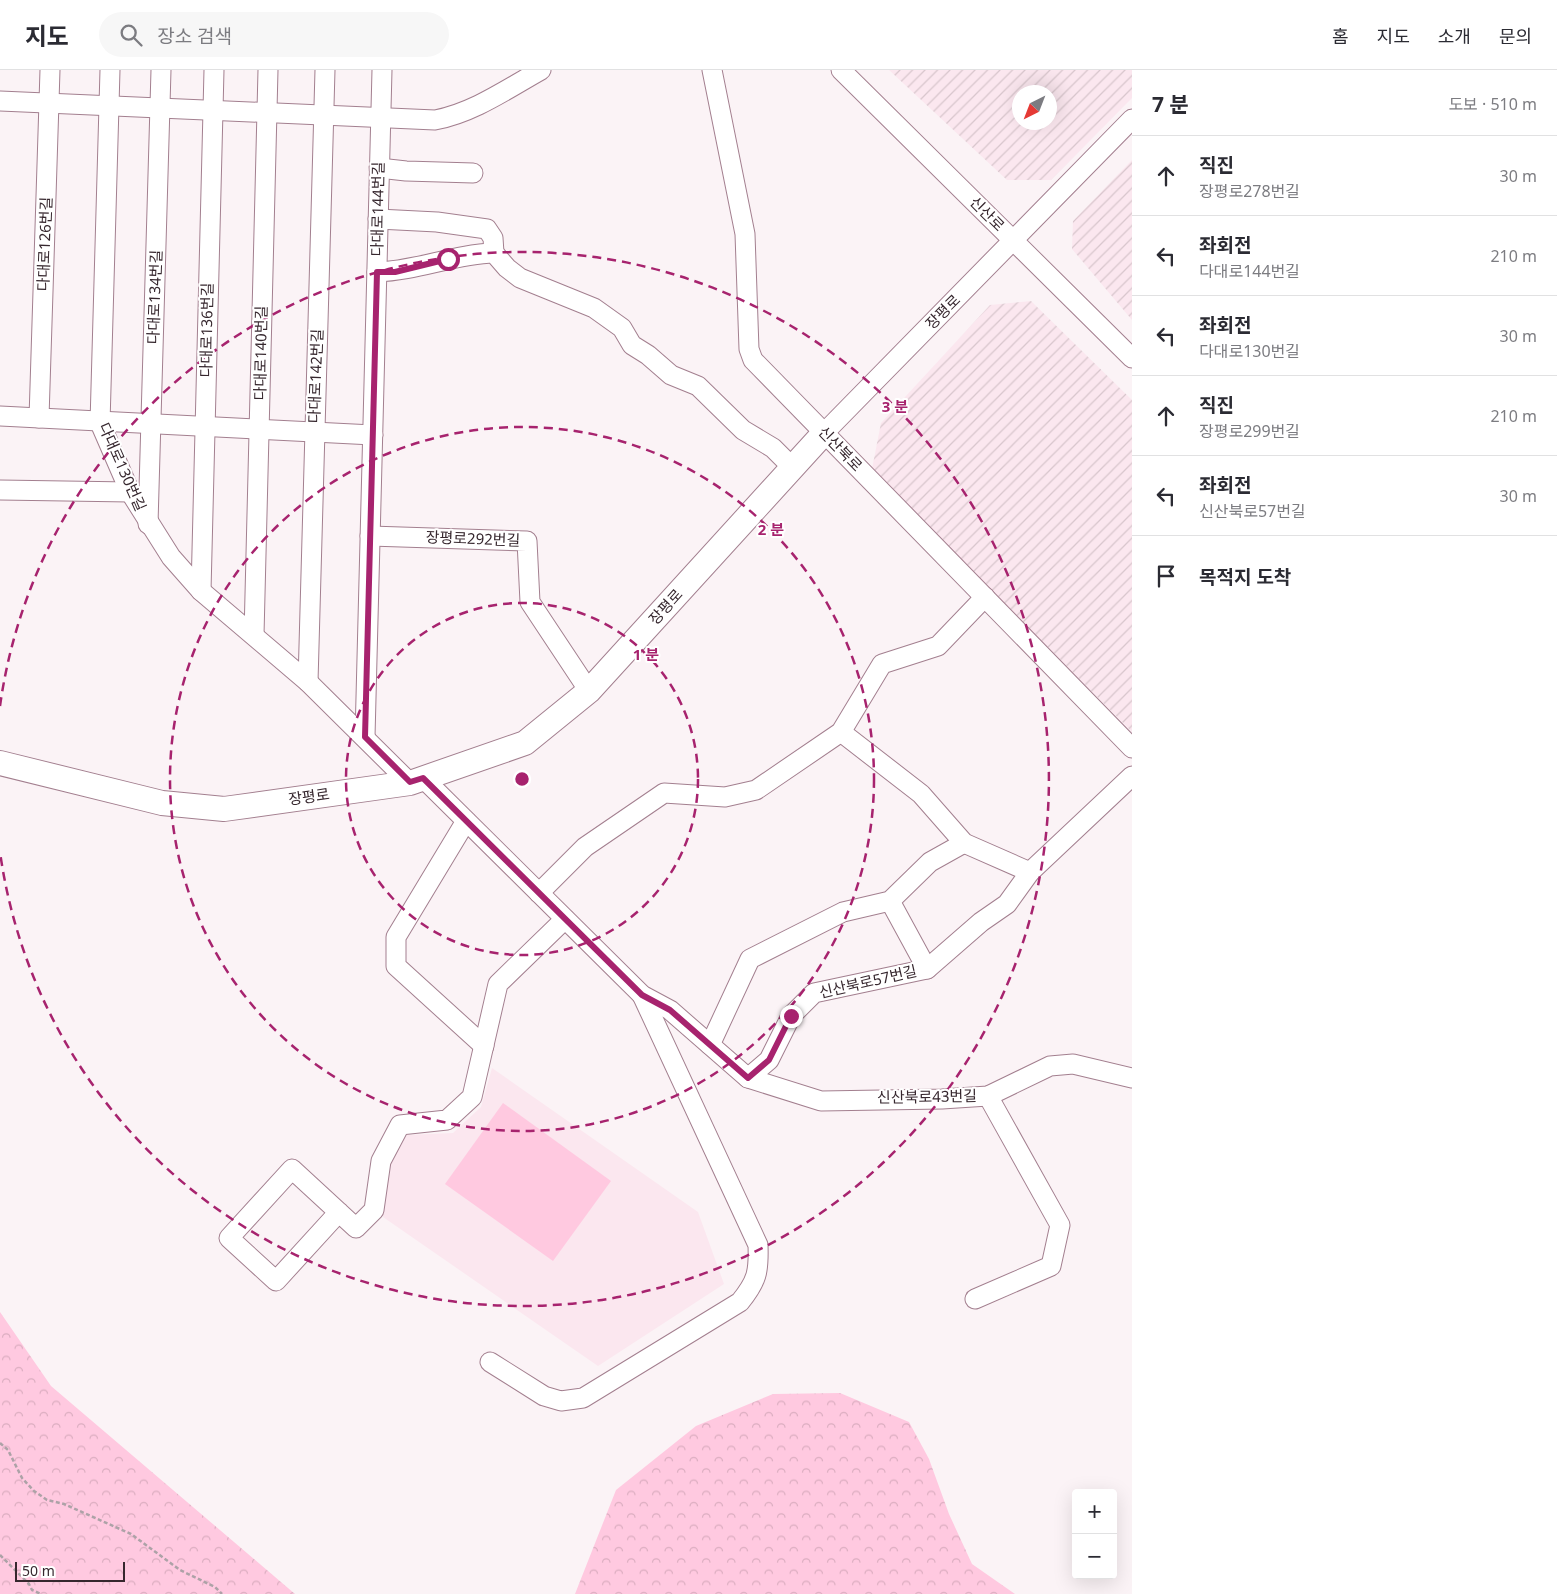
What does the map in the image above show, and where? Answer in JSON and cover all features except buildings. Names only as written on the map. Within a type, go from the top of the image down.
[{"type":"main road","name":"장평로","points":[[0,763],[162,802],[224,809],[417,780],[525,743],[589,691],[824,433]]},
{"type":"street","name":"다대로126번길","points":[[39,418],[50,70]]},
{"type":"street","name":"다대로130번길","points":[[110,70],[100,423],[130,492],[148,524],[170,557],[201,590],[308,682],[365,737],[466,821],[642,995]]},
{"type":"street","name":"다대로134번길","points":[[148,524],[161,70]]},
{"type":"street","name":"다대로136번길","points":[[201,590],[214,70]]},
{"type":"street","name":"다대로140번길","points":[[254,635],[268,70]]},
{"type":"street","name":"다대로142번길","points":[[308,682],[325,70]]},
{"type":"street","name":"다대로144번길","points":[[365,737],[382,70]]},
{"type":"street","points":[[0,101],[435,120],[454,116],[541,70]]},
{"type":"street","name":"신산북로","points":[[712,70],[745,234],[749,349],[753,360],[1132,748]]},
{"type":"street","name":"신산로","points":[[841,70],[1132,358]]},
{"type":"street","name":"장평로","points":[[824,433],[1132,119]]},
{"type":"street","points":[[379,168],[406,171],[473,172]]},
{"type":"street","points":[[378,219],[437,222],[487,229],[493,238],[494,253],[506,268],[520,278],[594,308],[622,328],[632,345],[671,376],[698,386],[743,430],[773,448],[792,467]]},
{"type":"street","points":[[377,272],[395,272],[448,259],[494,253]]},
{"type":"street","points":[[0,416],[100,423],[373,435]]},
{"type":"street","points":[[0,490],[130,492]]},
{"type":"street","name":"장평로292번길","points":[[370,536],[527,541],[530,602],[589,691]]},
{"type":"street","points":[[539,893],[584,846],[664,792],[725,798],[756,790],[841,732],[882,664],[938,646],[985,597]]},
{"type":"street","points":[[841,732],[921,794],[964,843],[1030,872]]},
{"type":"street","name":"신산북로57번길","points":[[748,1078],[769,1060],[791,1016],[814,993],[927,969],[981,922],[1007,904],[1030,872],[1132,776]]},
{"type":"street","points":[[466,821],[396,937],[396,966],[484,1046]]},
{"type":"street","points":[[710,1045],[750,959],[843,912],[890,901],[930,862],[964,843]]},
{"type":"street","points":[[890,901],[927,969]]},
{"type":"street","points":[[339,1212],[276,1282],[229,1238],[292,1169],[339,1212],[356,1228],[374,1210],[381,1161],[400,1126],[447,1120],[472,1097],[498,984],[566,919]]},
{"type":"street","points":[[642,995],[670,1010],[748,1078]]},
{"type":"street","points":[[490,1362],[544,1396],[561,1401],[583,1398],[740,1302],[753,1285],[759,1268],[758,1246],[642,995]]},
{"type":"street","name":"신산북로43번길","points":[[748,1078],[821,1101],[862,1098],[942,1099],[988,1096],[1050,1066],[1073,1064],[1132,1078]]},
{"type":"street","points":[[975,1299],[1051,1266],[1060,1225],[988,1096]]},
{"type":"path","points":[[0,1443],[8,1450],[22,1478],[34,1491],[47,1500],[64,1504],[131,1534],[180,1570],[216,1587],[222,1594]]},
{"type":"path","points":[[0,1554],[29,1584],[32,1590],[41,1594]]},
{"type":"shaded area","points":[[889,70],[1132,70],[1132,98],[1051,180],[1007,180]]},
{"type":"shaded area","points":[[1132,160],[1132,320],[1072,249],[1073,221]]},
{"type":"shaded area","points":[[1031,301],[1132,400],[1132,732],[872,469],[881,423],[990,305]]},
{"type":"shaded area","points":[[492,1068],[698,1212],[724,1284],[598,1366],[383,1217],[391,1161],[407,1135],[453,1133],[481,1107]]},
{"type":"green space","points":[[503,1103],[611,1181],[553,1261],[445,1184]]},
{"type":"green space","points":[[0,1312],[51,1386],[295,1594],[0,1594]]},
{"type":"green space","points":[[840,1393],[909,1422],[929,1459],[949,1514],[972,1564],[1015,1594],[575,1594],[616,1490],[696,1426],[773,1394]]},
{"type":"route","points":[[448,259],[395,272],[377,272],[365,737],[410,782],[423,778],[642,995],[670,1010],[748,1078],[769,1060],[791,1016]]}]
